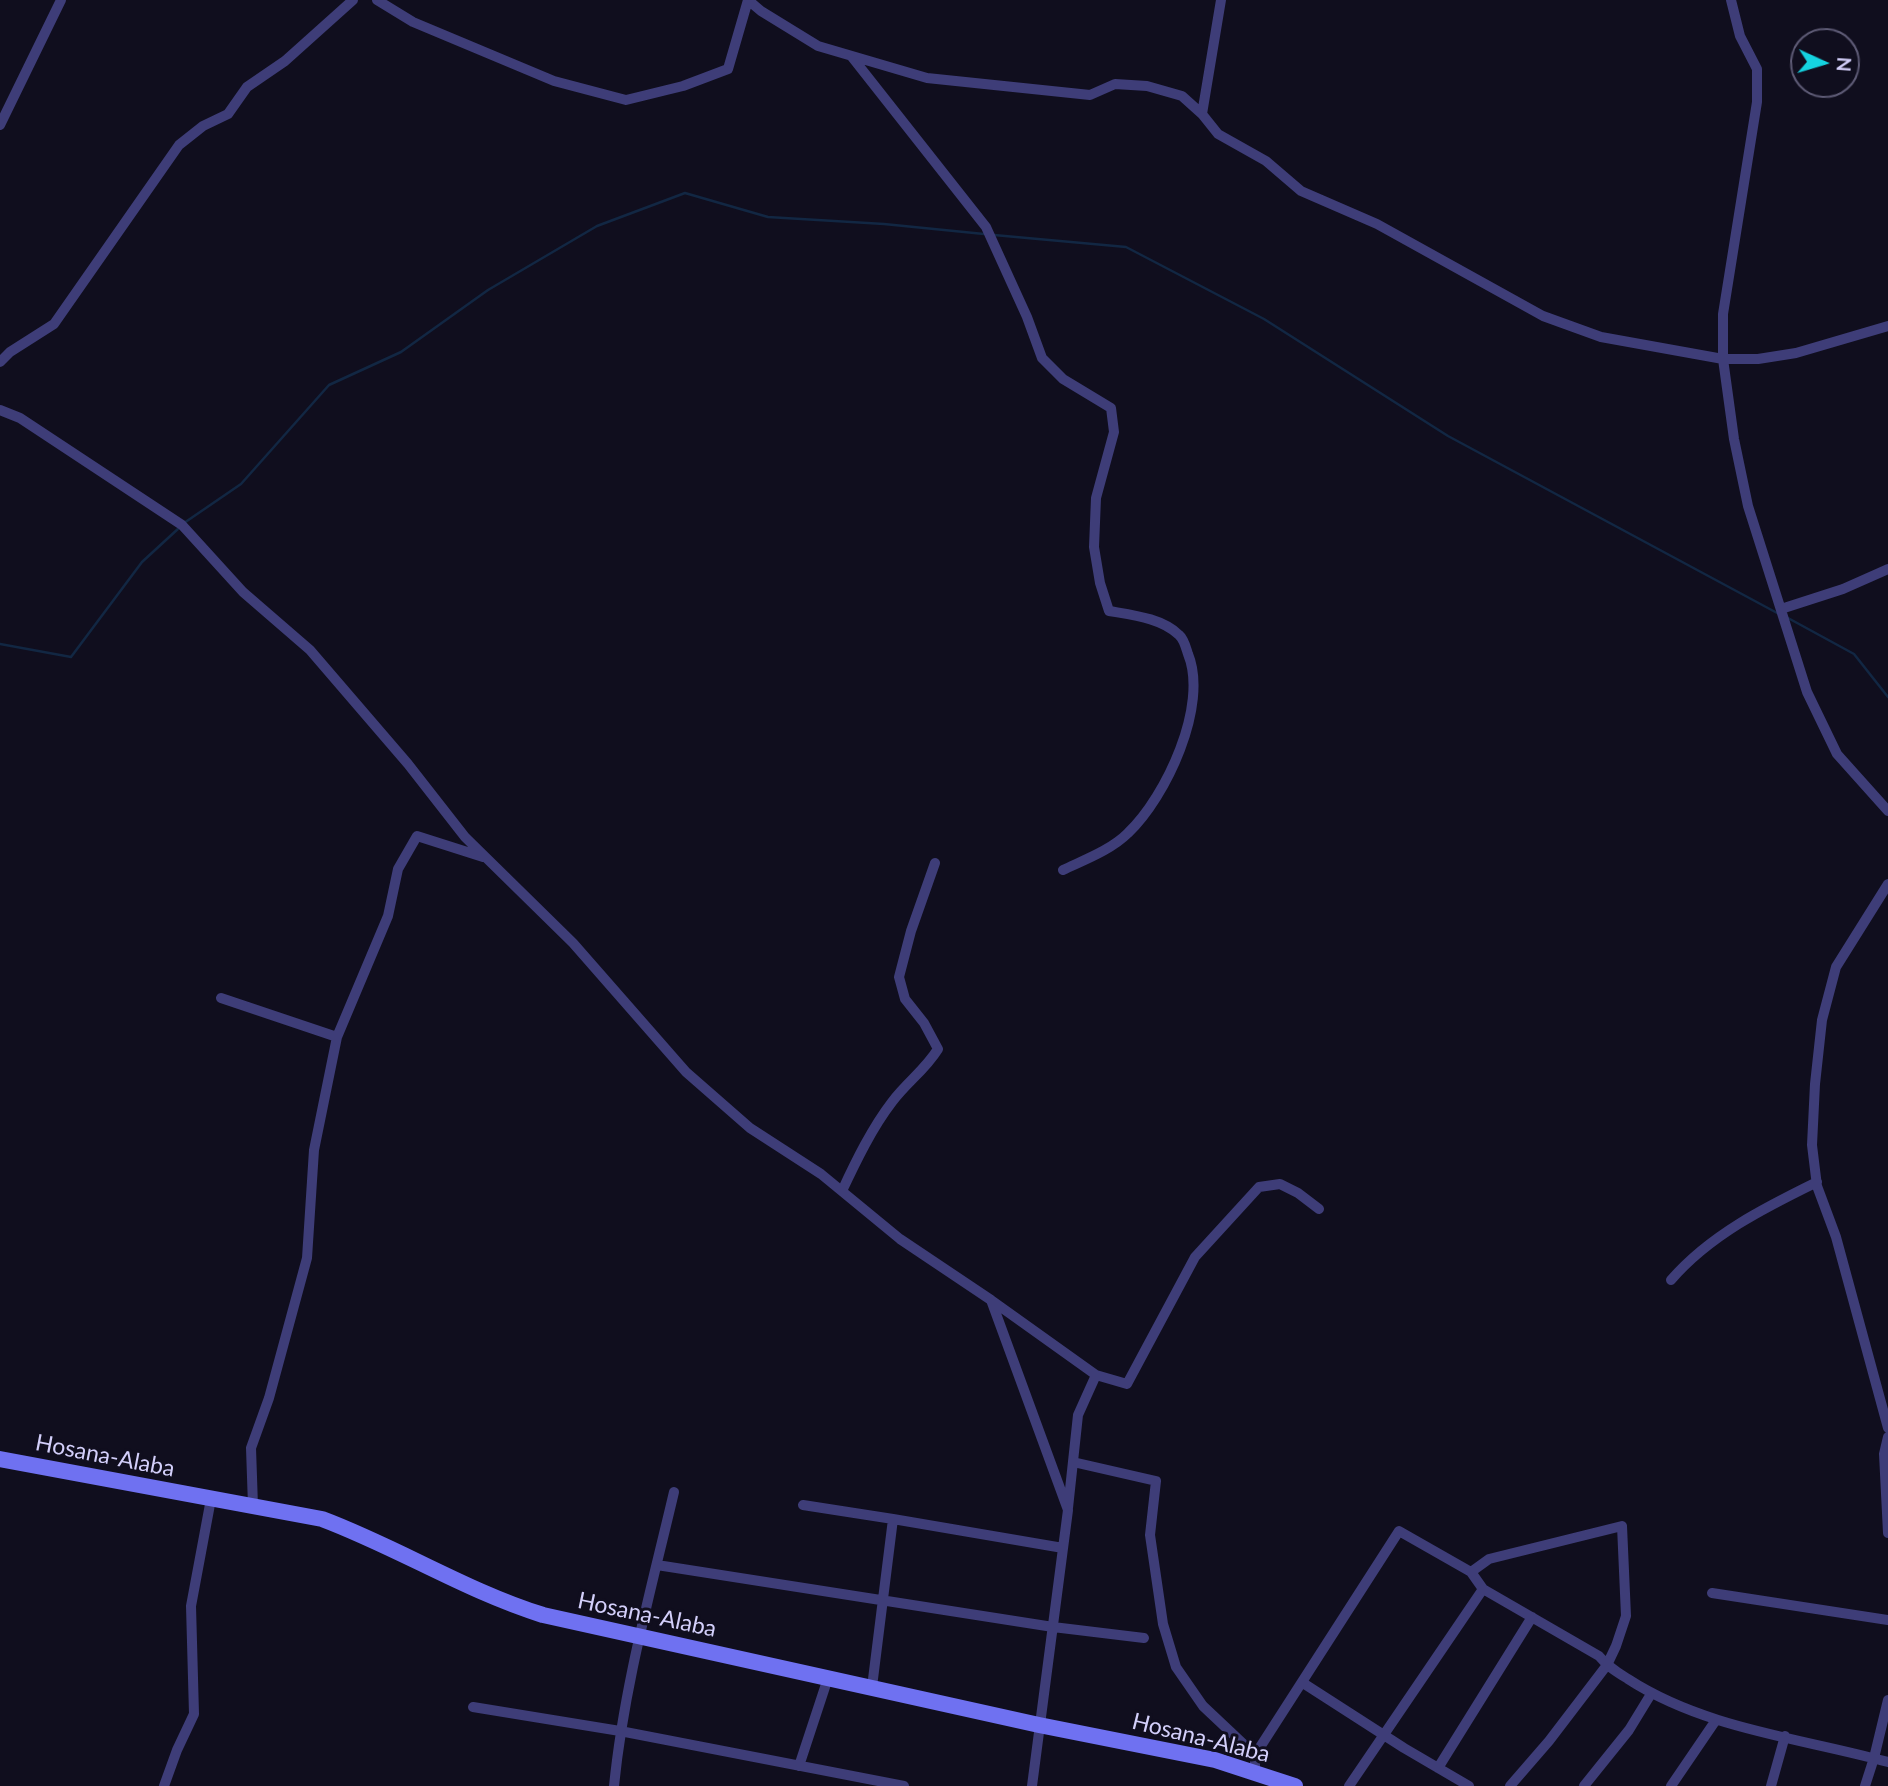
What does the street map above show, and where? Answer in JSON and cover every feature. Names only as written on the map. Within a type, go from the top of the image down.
[{"type":"main road","name":"Hosana-Alaba","points":[[0,1459],[322,1519],[358,1533],[508,1604],[543,1615],[1039,1725],[1215,1760],[1295,1786]]},
{"type":"street","points":[[0,125],[61,0]]},
{"type":"street","points":[[0,362],[10,352],[54,324],[178,145],[203,127],[228,114],[247,87],[285,61],[354,0]]},
{"type":"street","points":[[377,0],[413,22],[554,81],[626,100],[683,86],[728,69],[748,0],[818,46],[927,78],[1090,95],[1115,84],[1147,86],[1182,96],[1202,114],[1218,134],[1266,161],[1301,191],[1377,225],[1543,316],[1601,337],[1723,359],[1758,359],[1796,354],[1888,326]]},
{"type":"street","points":[[1202,114],[1221,0]]},
{"type":"street","points":[[1731,0],[1740,36],[1757,69],[1757,102],[1723,314],[1723,359],[1734,439],[1748,506],[1807,692],[1837,754],[1888,811]]},
{"type":"street","points":[[852,57],[986,227],[1027,317],[1042,358],[1063,379],[1111,408],[1114,432],[1096,498],[1094,548],[1100,583],[1110,611],[1135,615],[1164,625],[1181,636],[1192,663],[1194,696],[1190,722],[1177,759],[1154,799],[1127,834],[1063,870]]},
{"type":"street","points":[[0,410],[20,418],[182,525],[243,592],[310,650],[408,764],[465,837],[573,943],[686,1072],[750,1128],[821,1174],[900,1239],[1096,1375],[1127,1384],[1195,1257],[1259,1187],[1280,1184],[1298,1193],[1319,1209]]},
{"type":"street","points":[[1781,609],[1843,589],[1888,569]]},
{"type":"street","points":[[253,1506],[251,1448],[269,1398],[307,1258],[314,1150],[337,1037],[388,916],[398,869],[417,836],[486,858]]},
{"type":"street","points":[[842,1191],[858,1157],[892,1102],[927,1067],[939,1048],[905,999],[899,976],[911,930],[935,863]]},
{"type":"street","points":[[1888,884],[1836,967],[1822,1020],[1812,1145],[1817,1182],[1853,1293],[1888,1428]]},
{"type":"street","points":[[221,998],[337,1037]]},
{"type":"street","points":[[1671,1280],[1689,1258],[1755,1212],[1817,1182]]},
{"type":"street","points":[[991,1300],[1068,1510]]},
{"type":"street","points":[[1032,1786],[1054,1627],[1077,1415],[1096,1375]]},
{"type":"street","points":[[1888,1437],[1888,1533]]},
{"type":"street","points":[[1073,1462],[1156,1481],[1150,1535],[1163,1624],[1176,1667],[1203,1706],[1255,1755]]},
{"type":"street","points":[[614,1786],[620,1731],[639,1636],[674,1492]]},
{"type":"street","points":[[164,1786],[194,1714],[191,1606],[211,1499]]},
{"type":"street","points":[[803,1506],[1063,1548]]},
{"type":"street","points":[[872,1687],[893,1519]]},
{"type":"street","points":[[1471,1572],[1489,1559],[1622,1526],[1626,1616],[1607,1665],[1549,1741],[1510,1786]]},
{"type":"street","points":[[1255,1773],[1255,1755],[1399,1531],[1471,1572],[1483,1589],[1599,1656],[1607,1665],[1651,1694],[1716,1720],[1888,1762]]},
{"type":"street","points":[[657,1565],[1054,1627],[1144,1638]]},
{"type":"street","points":[[1349,1786],[1483,1589]]},
{"type":"street","points":[[1712,1593],[1888,1620]]},
{"type":"street","points":[[1438,1768],[1532,1617]]},
{"type":"street","points":[[799,1766],[828,1678]]},
{"type":"street","points":[[1303,1683],[1469,1786]]},
{"type":"street","points":[[1584,1786],[1629,1730],[1651,1694]]},
{"type":"street","points":[[1865,1786],[1888,1700]]},
{"type":"street","points":[[472,1707],[620,1731],[904,1786]]},
{"type":"street","points":[[1671,1786],[1716,1720]]},
{"type":"street","points":[[1771,1786],[1785,1737]]},
{"type":"waterway","points":[[184,523],[241,484],[329,385],[401,352],[488,290],[597,226],[685,193],[768,217],[884,224],[984,234]]},
{"type":"waterway","points":[[994,235],[1126,247],[1264,319],[1448,436],[1779,614]]},
{"type":"waterway","points":[[0,644],[71,657],[142,562],[179,528]]},
{"type":"waterway","points":[[1788,618],[1854,654],[1888,697]]}]
